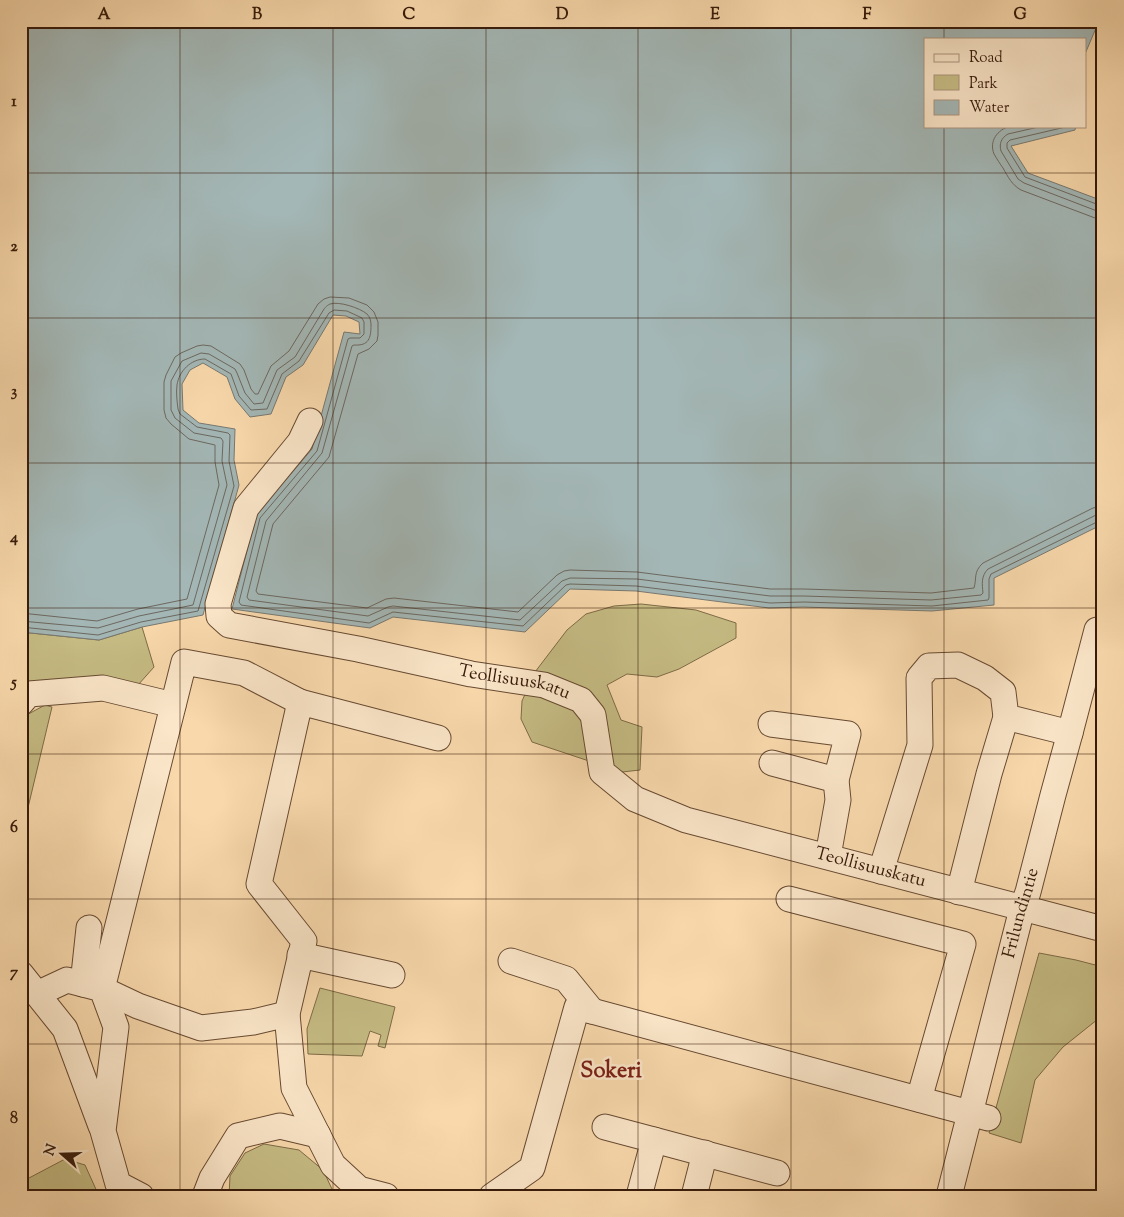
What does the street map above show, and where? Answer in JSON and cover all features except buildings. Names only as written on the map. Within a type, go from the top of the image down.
[{"type":"street","name":"Teollisuuskatu","points":[[310,421],[300,442],[246,508],[218,604],[219,616],[229,625],[358,649],[471,674],[544,685],[581,700],[593,715],[602,772],[635,799],[686,820],[1103,929]]},
{"type":"street","name":"Frilundintie","points":[[949,1196],[978,1116],[1022,909],[1097,630]]},
{"type":"street","points":[[92,987],[174,704],[184,662],[244,674],[300,702],[438,738]]},
{"type":"street","points":[[881,871],[920,744],[919,678],[929,666],[958,665],[986,678],[1004,692],[1006,717],[989,774],[959,892]]},
{"type":"street","points":[[21,703],[29,694],[103,688],[174,704]]},
{"type":"street","points":[[300,702],[259,884],[304,941],[287,1014],[294,1088],[333,1165],[359,1189],[386,1196]]},
{"type":"street","points":[[1006,717],[1070,733]]},
{"type":"street","points":[[771,724],[848,734],[836,780],[838,800],[828,856]]},
{"type":"street","points":[[772,763],[836,780]]},
{"type":"street","points":[[789,900],[963,944],[919,1099]]},
{"type":"street","points":[[89,928],[92,987],[116,1027],[103,1131]]},
{"type":"street","points":[[300,954],[392,975]]},
{"type":"street","points":[[510,961],[566,979],[592,1011]]},
{"type":"street","points":[[21,974],[66,1029],[103,1131],[118,1184],[141,1196]]},
{"type":"street","points":[[37,994],[67,980],[92,987],[138,1006],[201,1028],[253,1022],[287,1014]]},
{"type":"street","points":[[492,1196],[532,1168],[577,1007],[978,1116]]},
{"type":"street","points":[[206,1196],[212,1178],[238,1136],[280,1126],[318,1135]]},
{"type":"street","points":[[605,1127],[777,1173]]},
{"type":"street","points":[[639,1196],[654,1140]]},
{"type":"street","points":[[694,1196],[705,1153]]},
{"type":"green space","points":[[641,604],[696,610],[736,623],[736,638],[679,669],[657,677],[627,674],[607,685],[621,720],[642,727],[640,770],[622,772],[532,742],[521,719],[522,701],[535,672],[567,630],[586,614],[614,606]]},
{"type":"green space","points":[[142,627],[154,667],[138,685],[21,687],[21,632],[99,640]]},
{"type":"green space","points":[[45,705],[52,707],[21,837],[21,718]]},
{"type":"green space","points":[[1039,953],[1103,967],[1103,1015],[1063,1047],[1035,1080],[1021,1143],[989,1133]]},
{"type":"green space","points":[[320,988],[395,1007],[385,1048],[378,1046],[381,1035],[370,1031],[362,1056],[308,1054],[307,1029]]},
{"type":"green space","points":[[264,1144],[299,1150],[323,1170],[332,1189],[330,1196],[229,1196],[230,1176],[245,1153]]},
{"type":"green space","points":[[65,1159],[85,1165],[99,1196],[21,1196],[21,1185],[29,1178]]},
{"type":"water","points":[[21,21],[1099,21],[1086,52],[1086,38],[924,38],[924,128],[1076,128],[1075,130],[1011,146],[1028,173],[1103,201],[1103,524],[994,578],[994,605],[932,611],[803,607],[769,608],[636,591],[570,589],[525,632],[393,617],[370,628],[232,609],[256,515],[312,449],[344,332],[360,334],[359,322],[346,316],[333,315],[303,365],[286,377],[271,414],[250,417],[235,399],[227,377],[203,363],[190,370],[182,384],[183,410],[199,423],[235,429],[234,460],[239,485],[203,615],[142,627],[99,640],[21,632]]},
{"type":"district","name":"Sokeri","points":[[611,1072]]}]
